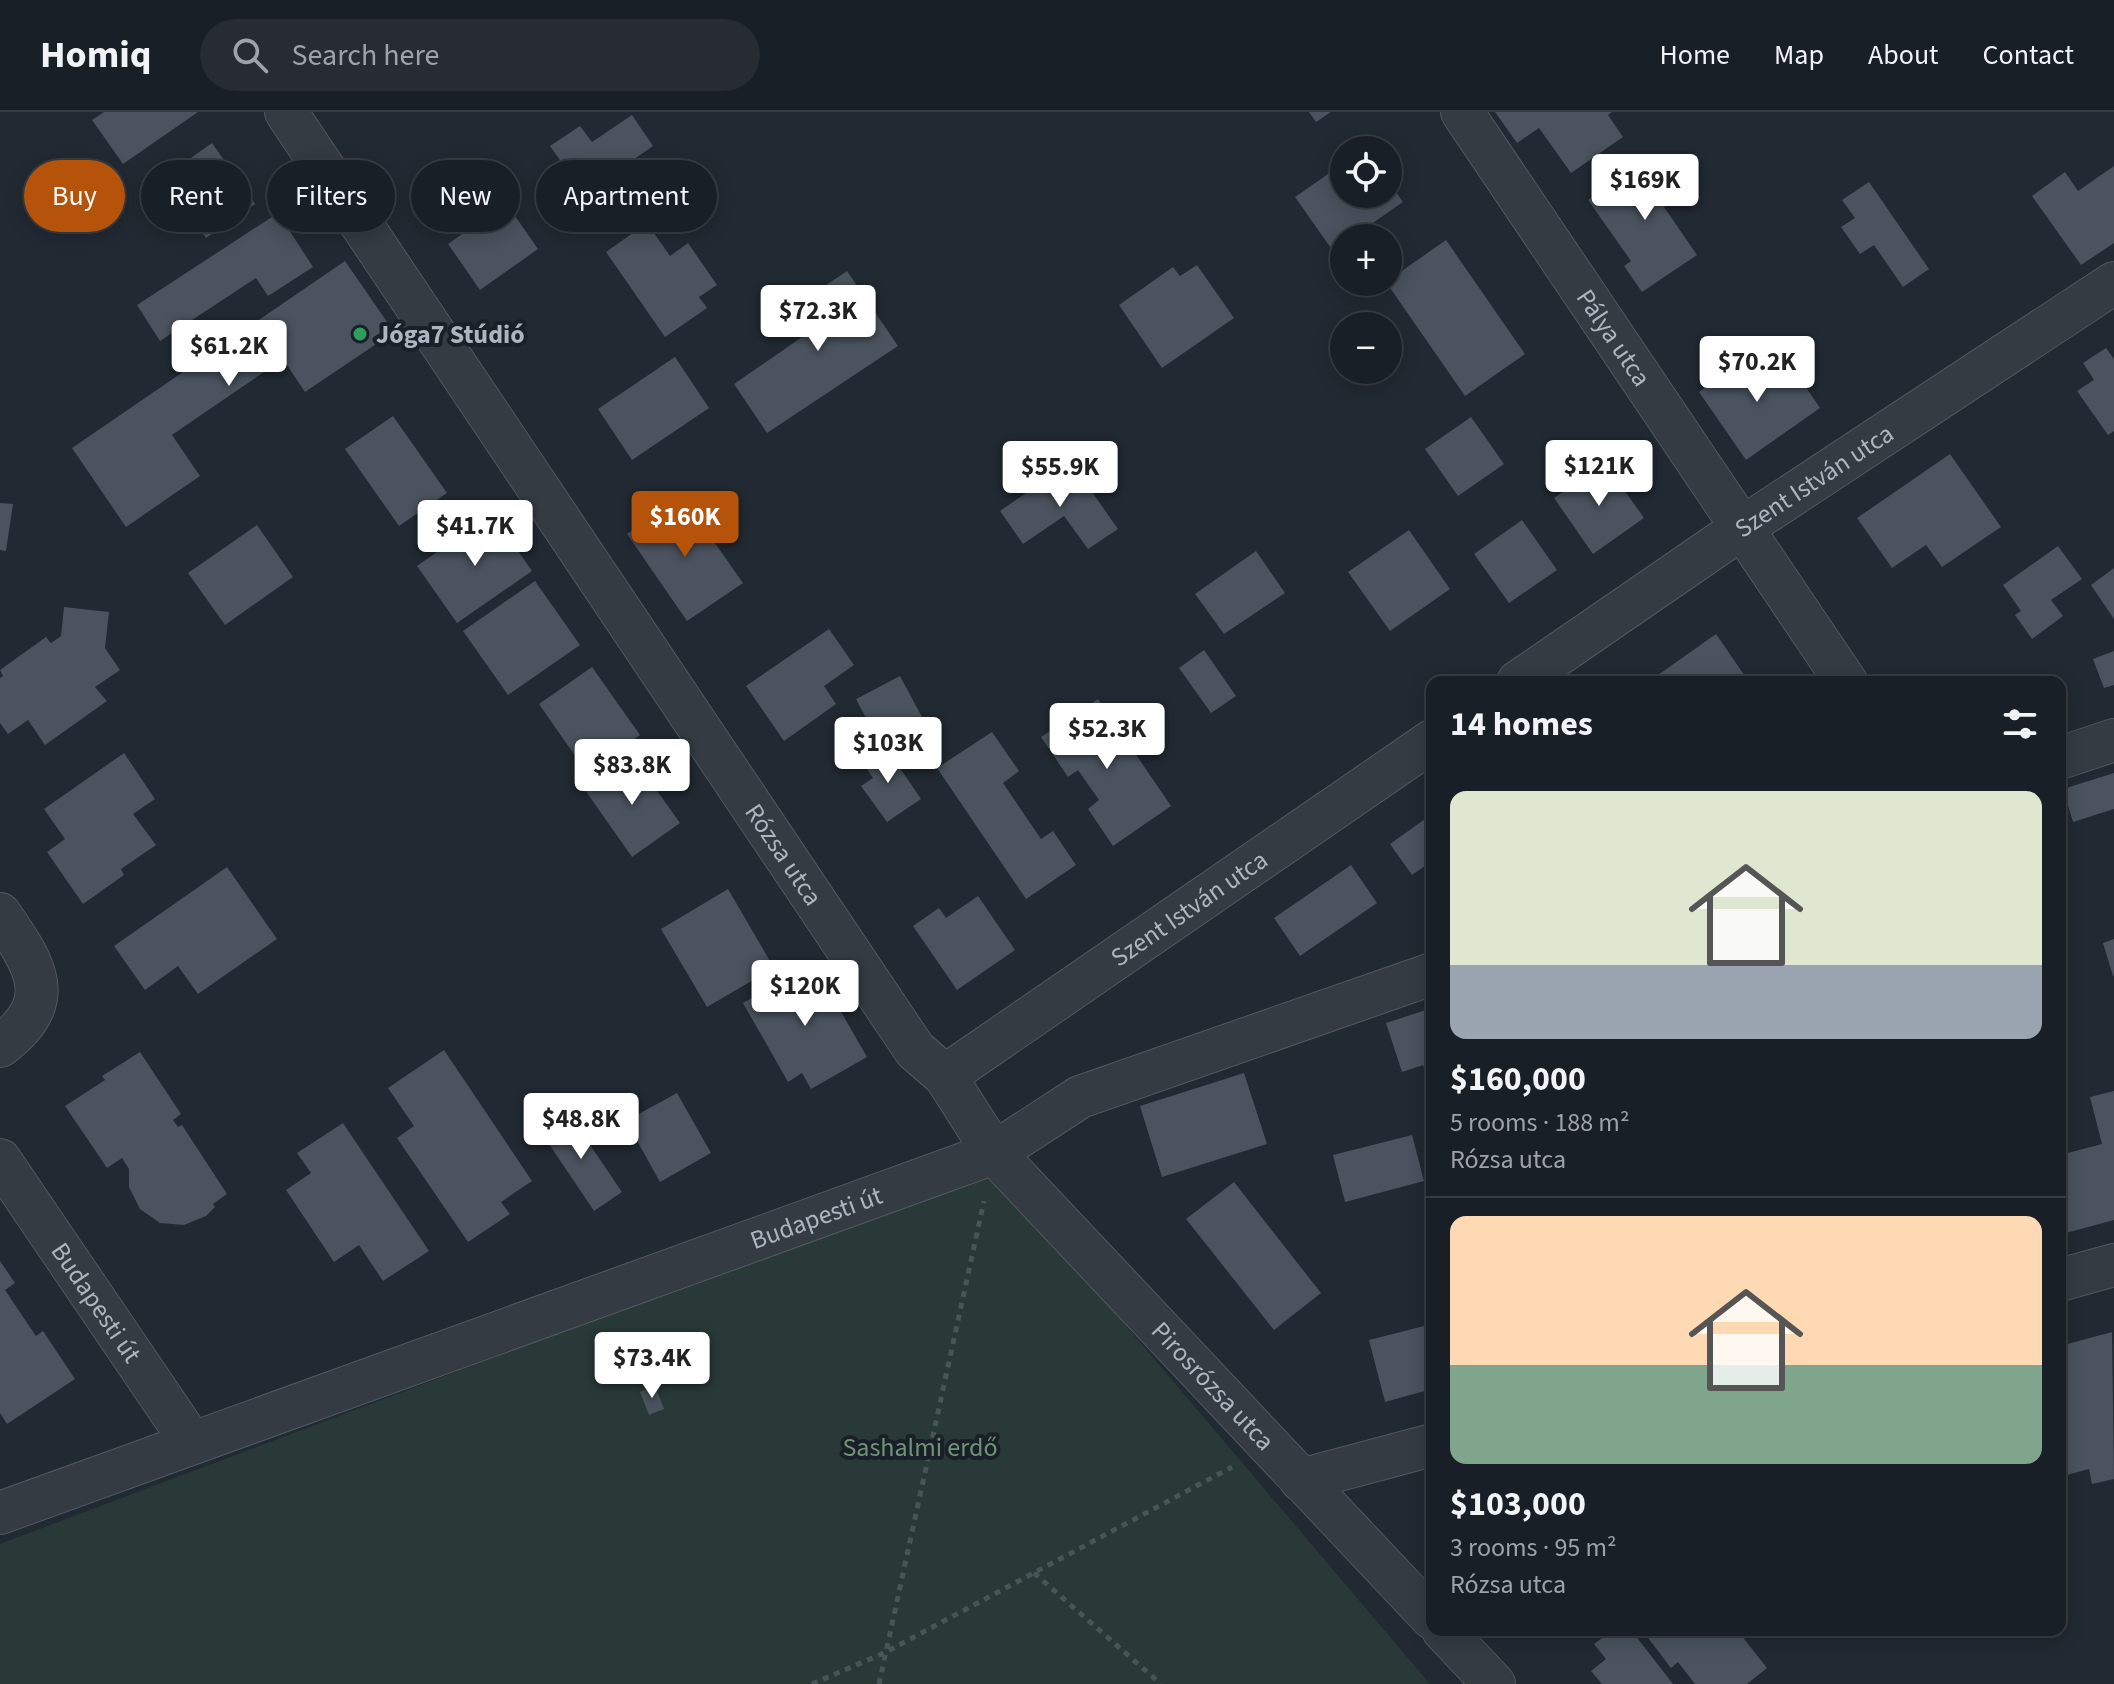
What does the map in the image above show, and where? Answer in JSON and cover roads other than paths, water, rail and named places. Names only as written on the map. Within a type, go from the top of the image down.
[{"type":"street","name":"Rózsa utca","points":[[286,112],[915,1050],[945,1076],[994,1153]]},
{"type":"street","name":"Pálya utca","points":[[1462,112],[1842,676]]},
{"type":"street","name":"Szent István utca","points":[[1527,676],[1742,528],[2114,283]]},
{"type":"street","points":[[2066,756],[2114,740]]},
{"type":"street","name":"Szent István utca","points":[[945,1076],[1426,745]]},
{"type":"street","points":[[0,914],[29,957],[38,989],[37,1002],[26,1023],[0,1046]]},
{"type":"street","name":"Budapesti út","points":[[0,1513],[994,1153],[1080,1097],[1426,976]]},
{"type":"street","name":"Pirosrózsa utca","points":[[994,1153],[1426,1612]]},
{"type":"street","name":"Budapesti út","points":[[0,1160],[192,1443]]},
{"type":"street","points":[[2066,1278],[2114,1265]]},
{"type":"street","points":[[1301,1480],[1426,1447]]},
{"type":"street","points":[[1449,1636],[1494,1684]]},
{"type":"place","name":"Jóga7 Stúdió","points":[[360,334]]},
{"type":"park label","name":"Sashalmi erdő","points":[[920,1447]]}]
